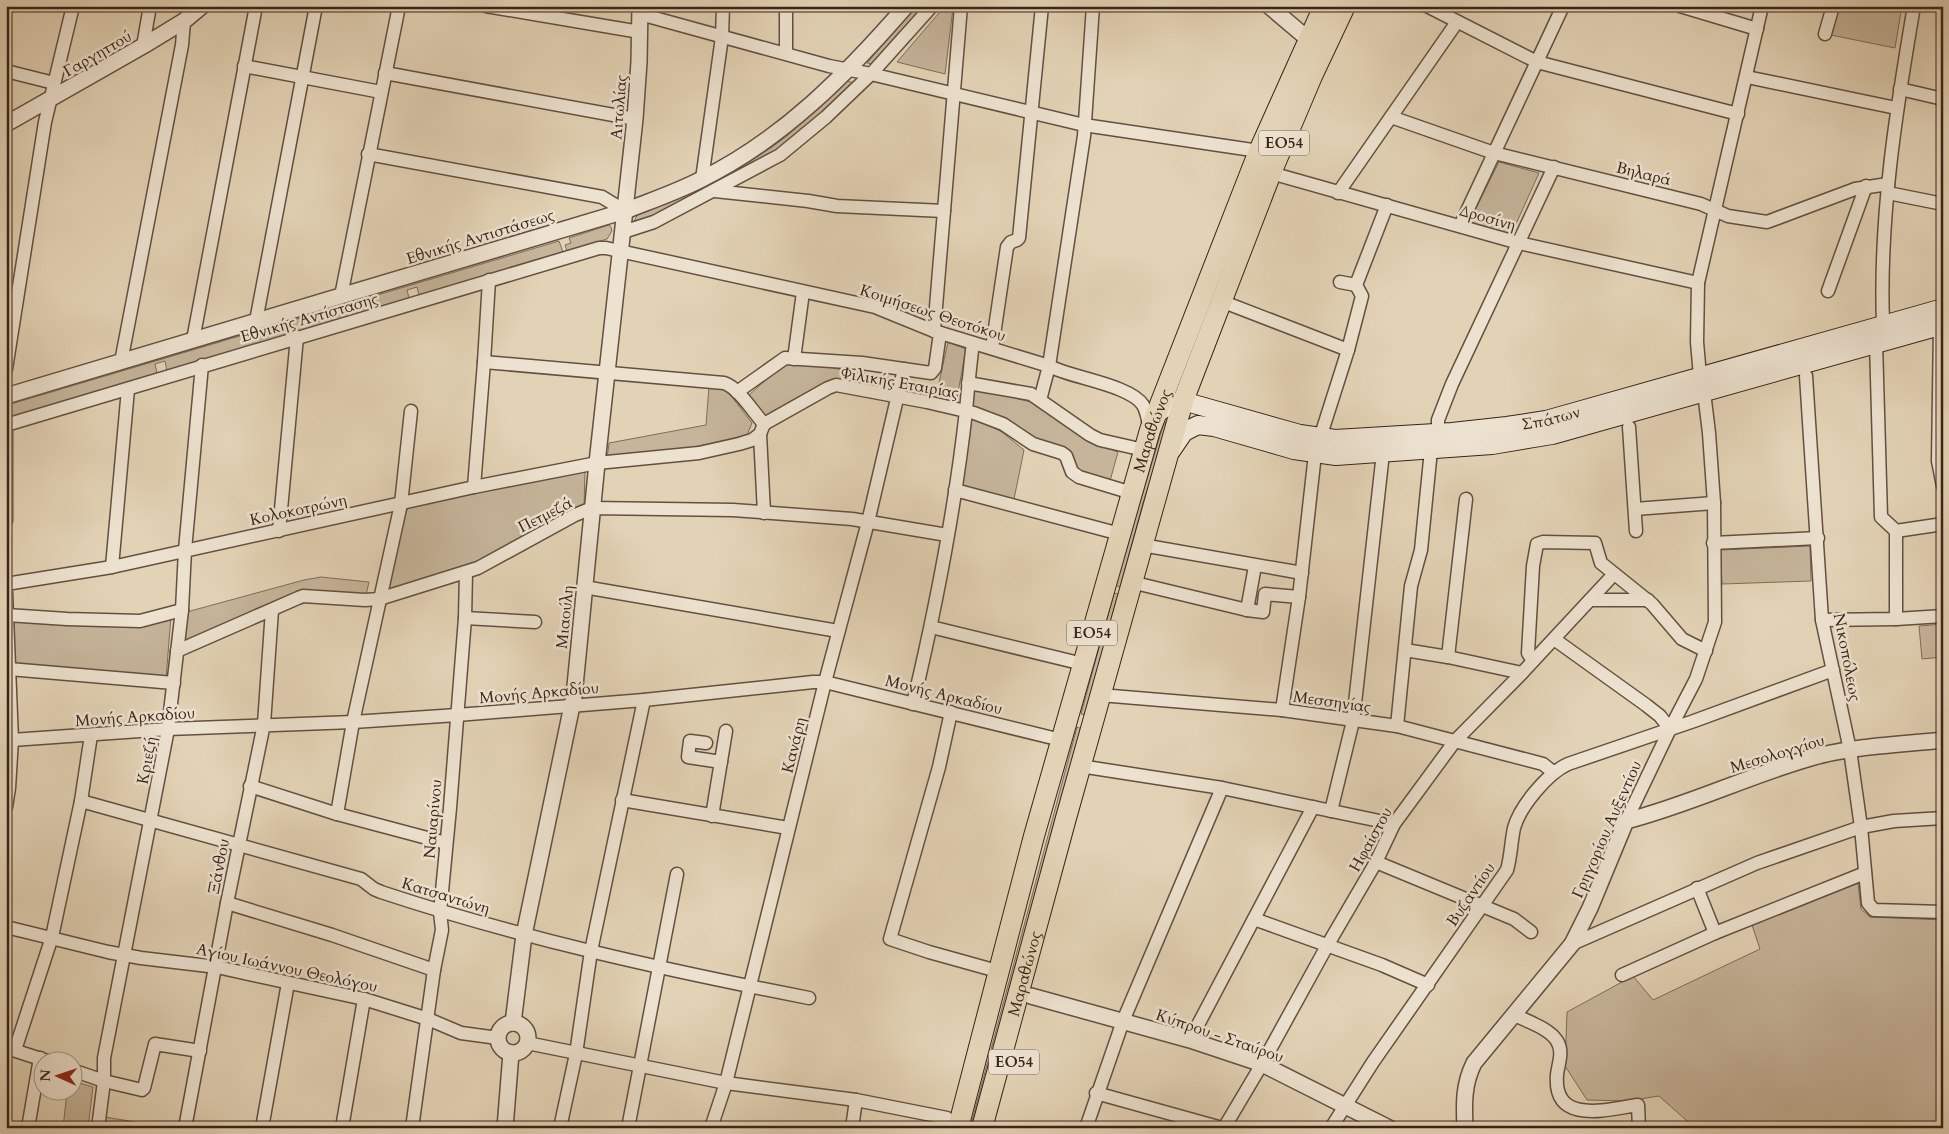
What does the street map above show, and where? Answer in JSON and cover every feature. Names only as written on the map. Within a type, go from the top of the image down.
[{"type":"main road","name":"Μαραθώνος","points":[[982,1128],[1080,766],[1183,401],[1271,173],[1317,44],[1324,6]]},
{"type":"main road","name":"Μαραθώνος","points":[[950,1124],[1153,422],[1259,151],[1317,44],[1345,6]]},
{"type":"main road","name":"Σπάτων","points":[[1183,401],[1300,434],[1336,456],[1510,443],[1552,435],[1883,324],[1943,308]]},
{"type":"main road","name":"Σπάτων","points":[[1163,467],[1174,445],[1184,432],[1198,425],[1317,446],[1356,439],[1499,427],[1546,420],[1702,384],[1876,343],[1941,325]]},
{"type":"main road","points":[[1153,422],[1170,404],[1183,401]]},
{"type":"main road","name":"Μαραθώνος","points":[[996,1128],[1031,996],[1066,818]]},
{"type":"main road","name":"Μαραθώνος","points":[[950,1124],[990,969],[1018,872],[1034,836]]},
{"type":"street","points":[[6,369],[45,122],[73,6]]},
{"type":"street","points":[[143,46],[150,6]]},
{"type":"street","points":[[193,340],[256,6]]},
{"type":"street","points":[[256,322],[316,6]]},
{"type":"street","points":[[341,296],[399,6]]},
{"type":"street","points":[[486,6],[640,32]]},
{"type":"street","points":[[702,179],[722,37],[723,6]]},
{"type":"street","points":[[786,6],[786,52]]},
{"type":"street","name":"Εθνικής Αντιστάσεως","points":[[6,396],[625,212],[702,179],[761,145],[779,132],[848,70],[906,6]]},
{"type":"street","points":[[623,232],[654,222],[780,155],[826,117],[871,74],[932,6]]},
{"type":"street","points":[[737,392],[785,358],[862,363],[928,373],[934,371],[944,211],[961,6]]},
{"type":"street","points":[[992,348],[1007,247],[1011,242],[1019,238],[1042,6]]},
{"type":"street","points":[[1040,400],[1049,366],[1084,124],[1093,6]]},
{"type":"street","points":[[1269,6],[1317,44]]},
{"type":"street","points":[[1427,6],[1537,62],[1738,114]]},
{"type":"street","points":[[1460,226],[1563,6]]},
{"type":"street","points":[[1680,6],[1757,29]]},
{"type":"street","name":"Γρηγορίου Αυξεντίου","points":[[1465,1128],[1464,1099],[1469,1074],[1482,1053],[1515,1016],[1572,944],[1590,908],[1626,821],[1696,679],[1715,622],[1714,503],[1710,433],[1697,342],[1698,283],[1762,6]]},
{"type":"street","points":[[1825,34],[1833,6]]},
{"type":"street","points":[[1883,324],[1882,294],[1888,189],[1896,108],[1914,6]]},
{"type":"street","points":[[640,10],[722,37],[786,52],[848,70],[1032,113],[1084,124],[1259,151]]},
{"type":"street","name":"Αιτωλίας","points":[[625,212],[635,118],[640,10]]},
{"type":"street","points":[[121,362],[182,45],[194,11]]},
{"type":"street","name":"Γαργηττού","points":[[6,124],[143,46],[194,11]]},
{"type":"street","points":[[1338,193],[1457,22]]},
{"type":"street","points":[[244,66],[381,92]]},
{"type":"street","points":[[6,71],[54,84]]},
{"type":"street","points":[[385,73],[635,118]]},
{"type":"street","points":[[1746,77],[1896,108]]},
{"type":"street","points":[[1900,89],[1943,99]]},
{"type":"street","name":"Βηλαρά","points":[[1391,117],[1494,153],[1701,204],[1728,216],[1767,222],[1866,186],[1888,189],[1943,204]]},
{"type":"street","points":[[368,154],[602,196],[625,212]]},
{"type":"street","points":[[1438,432],[1438,420],[1452,384],[1554,167]]},
{"type":"street","name":"Δροσίνη","points":[[1271,173],[1518,243],[1698,283]]},
{"type":"street","points":[[1828,291],[1866,186]]},
{"type":"street","points":[[715,191],[808,201],[836,206],[944,211]]},
{"type":"street","points":[[1282,710],[1299,597],[1317,446],[1348,350],[1362,296],[1356,285],[1387,205]]},
{"type":"street","name":"Μιαούλη","points":[[512,1023],[524,935],[572,705],[625,212]]},
{"type":"street","name":"Εθνικής Αντίστασης","points":[[6,425],[599,248],[621,251]]},
{"type":"street","name":"Κοιμήσεως Θεοτόκου","points":[[621,251],[875,307],[937,332],[1118,389],[1134,396],[1142,403],[1153,422]]},
{"type":"street","points":[[474,487],[489,280]]},
{"type":"street","points":[[1340,282],[1356,285]]},
{"type":"street","points":[[794,359],[803,292]]},
{"type":"street","points":[[1221,301],[1348,350]]},
{"type":"street","points":[[1941,325],[1938,460],[1943,486]]},
{"type":"street","points":[[279,531],[297,338]]},
{"type":"street","points":[[913,704],[931,626],[947,535],[966,410],[973,342]]},
{"type":"street","points":[[1876,343],[1882,517],[1896,530],[1896,619]]},
{"type":"street","points":[[484,362],[730,385],[737,392],[762,429],[764,513]]},
{"type":"street","name":"Κριεζή","points":[[98,1128],[104,1081],[104,1058],[168,729],[182,610],[185,550],[202,365]]},
{"type":"street","name":"Κανάρη","points":[[711,1128],[726,1083],[788,828],[868,522],[904,369]]},
{"type":"street","name":"Νικοπόλεως","points":[[1806,376],[1822,620],[1850,750],[1861,827],[1868,902],[1874,910],[1943,912]]},
{"type":"street","name":"Φιλικής Εταιρίας","points":[[968,383],[1031,394],[1100,440],[1144,450]]},
{"type":"street","name":"Φιλικής Εταιρίας","points":[[597,463],[699,453],[752,440],[762,429],[828,388],[836,386],[966,410],[1003,424],[1033,444],[1062,453],[1066,456],[1072,472],[1079,477],[1132,493]]},
{"type":"street","points":[[112,567],[128,389]]},
{"type":"street","points":[[336,814],[379,598],[401,504],[411,411]]},
{"type":"street","points":[[6,419],[6,521]]},
{"type":"street","points":[[1629,427],[1636,530]]},
{"type":"street","points":[[1397,726],[1411,586],[1421,550],[1431,450]]},
{"type":"street","points":[[1331,811],[1353,721],[1383,453]]},
{"type":"street","name":"Κολοκοτρώνη","points":[[6,584],[112,567],[474,487],[597,463]]},
{"type":"street","points":[[954,490],[1120,534]]},
{"type":"street","points":[[1448,657],[1466,499]]},
{"type":"street","points":[[1635,509],[1714,503]]},
{"type":"street","name":"Πετμεζά","points":[[177,652],[303,596],[365,600],[379,598],[478,568],[575,515],[592,508],[724,510],[852,518],[947,535]]},
{"type":"street","points":[[1896,530],[1943,524]]},
{"type":"street","points":[[1713,543],[1818,538]]},
{"type":"street","points":[[1533,661],[1528,653],[1535,547],[1543,542],[1594,542],[1600,562],[1648,600],[1682,638],[1706,651]]},
{"type":"street","points":[[1142,545],[1302,574]]},
{"type":"street","points":[[1246,610],[1256,566]]},
{"type":"street","name":"Ναυαρίνου","points":[[412,1128],[434,970],[442,930],[440,912],[465,618],[466,572]]},
{"type":"street","name":"Ηφαίστου","points":[[1222,1128],[1262,1064],[1376,862],[1394,824],[1455,741],[1522,673],[1614,574]]},
{"type":"street","points":[[1131,582],[1246,610],[1263,612],[1265,594]]},
{"type":"street","points":[[584,587],[838,631]]},
{"type":"street","points":[[6,592],[12,740],[6,807]]},
{"type":"street","points":[[1250,593],[1299,597]]},
{"type":"street","points":[[1590,600],[1648,600]]},
{"type":"street","points":[[7,615],[67,620],[140,621],[182,610]]},
{"type":"street","name":"Ξάνθου","points":[[185,1128],[217,966],[227,903],[264,724],[272,610]]},
{"type":"street","points":[[1822,620],[1943,616]]},
{"type":"street","points":[[465,618],[536,622]]},
{"type":"street","points":[[931,626],[1083,664]]},
{"type":"street","points":[[1554,638],[1646,705],[1660,716],[1670,729]]},
{"type":"street","points":[[1405,650],[1522,673]]},
{"type":"street","name":"Βυζαντίου","points":[[1331,1128],[1344,1105],[1507,870],[1511,857],[1515,826],[1522,810],[1553,772],[1568,764],[1833,670]]},
{"type":"street","points":[[8,674],[174,683]]},
{"type":"street","name":"Μονής Αρκαδίου","points":[[12,740],[168,729],[353,722],[457,715],[644,700],[825,682],[1062,740]]},
{"type":"street","name":"Μεσσηνίας","points":[[1100,695],[1282,710],[1397,726],[1543,764],[1553,772]]},
{"type":"street","points":[[560,1128],[576,1054],[591,951],[644,700]]},
{"type":"street","points":[[951,712],[939,767],[890,939],[990,969]]},
{"type":"street","points":[[712,816],[726,731]]},
{"type":"street","points":[[32,1056],[10,1049],[52,937],[81,801],[91,735]]},
{"type":"street","name":"Μεσολογγίου","points":[[1626,821],[1662,811],[1808,759],[1850,750],[1943,740]]},
{"type":"street","points":[[706,743],[690,741],[688,758],[721,762]]},
{"type":"street","points":[[1080,766],[1222,788],[1394,824]]},
{"type":"street","points":[[250,786],[336,814],[446,843]]},
{"type":"street","points":[[1086,1128],[1096,1093],[1123,1021],[1222,788]]},
{"type":"street","points":[[622,800],[788,828]]},
{"type":"street","name":"Κατσαντώνη","points":[[81,801],[361,879],[381,892],[440,912],[524,935],[750,987],[809,998]]},
{"type":"street","points":[[1190,1040],[1313,807]]},
{"type":"street","points":[[1572,944],[1757,863],[1861,827],[1894,821],[1943,818]]},
{"type":"street","points":[[1376,862],[1514,919],[1531,932]]},
{"type":"street","points":[[1622,974],[1715,933],[1865,873]]},
{"type":"street","points":[[628,1128],[677,874]]},
{"type":"street","points":[[1698,888],[1715,933]]},
{"type":"street","points":[[227,903],[332,935],[434,970]]},
{"type":"street","points":[[1254,919],[1382,965],[1428,985]]},
{"type":"street","name":"Αγίου Ιωάννου Θεολόγου","points":[[6,927],[123,954],[217,966],[364,999],[428,1019],[461,1033],[498,1038]]},
{"type":"street","points":[[262,1128],[288,982]]},
{"type":"street","name":"Κύπρου - Σταύρου","points":[[1031,996],[1190,1040],[1262,1064],[1390,1128]]},
{"type":"street","points":[[342,1128],[364,999]]},
{"type":"street","points":[[1515,1016],[1547,1031],[1559,1043],[1558,1087],[1566,1104],[1582,1112],[1638,1105],[1638,1128]]},
{"type":"street","points":[[512,1023],[523,1027],[528,1036],[527,1043],[519,1052],[511,1053],[501,1047],[498,1038],[501,1029],[512,1023]]},
{"type":"street","points":[[527,1043],[726,1083],[856,1100],[950,1124]]},
{"type":"street","points":[[82,1073],[142,1090],[156,1044],[200,1051]]},
{"type":"street","points":[[504,1128],[511,1053]]},
{"type":"street","points":[[1096,1093],[1222,1128]]},
{"type":"street","points":[[852,1128],[856,1100]]},
{"type":"street","points":[[28,1128],[34,1102]]},
{"type":"shaded area","points":[[917,6],[927,6],[874,64],[867,63]]},
{"type":"shaded area","points":[[945,6],[949,6],[949,9],[953,8],[945,74],[897,62]]},
{"type":"shaded area","points":[[1839,6],[1902,6],[1895,48],[1831,35]]},
{"type":"shaded area","points":[[846,81],[855,83],[779,151],[680,205],[635,223],[634,221],[638,214],[704,187],[771,148],[788,135]]},
{"type":"shaded area","points":[[1499,162],[1539,173],[1511,235],[1469,222]]},
{"type":"shaded area","points":[[609,225],[612,231],[607,239],[567,251],[565,245],[571,243],[569,238]]},
{"type":"shaded area","points":[[559,241],[563,252],[419,295],[417,287],[407,290],[409,298],[167,371],[165,361],[155,364],[157,373],[11,417],[11,404]]},
{"type":"shaded area","points":[[948,342],[966,349],[956,403],[907,393],[908,383],[938,387]]},
{"type":"shaded area","points":[[788,360],[895,379],[892,391],[834,379],[765,416],[748,396]]},
{"type":"shaded area","points":[[709,387],[725,388],[752,423],[747,435],[606,467],[609,443],[706,425]]},
{"type":"shaded area","points":[[972,388],[1031,402],[1089,442],[1118,452],[1110,481],[1079,470],[1074,463],[1030,438],[1004,420],[969,404]]},
{"type":"shaded area","points":[[972,417],[1002,432],[1024,450],[1014,499],[962,485]]},
{"type":"shaded area","points":[[1168,419],[1169,421],[1143,503],[1120,587],[1115,585],[1163,426]]},
{"type":"shaded area","points":[[585,470],[584,507],[479,563],[382,593],[400,509]]},
{"type":"shaded area","points":[[1810,546],[1811,581],[1722,584],[1720,550]]},
{"type":"shaded area","points":[[321,577],[369,582],[366,595],[306,593],[180,644],[183,613]]},
{"type":"shaded area","points":[[1114,593],[1118,594],[1085,715],[1081,714]]},
{"type":"shaded area","points":[[171,616],[166,679],[14,667],[14,620]]},
{"type":"shaded area","points":[[1943,624],[1943,657],[1922,659],[1919,626]]},
{"type":"shaded area","points":[[1077,727],[1082,729],[974,1128],[970,1128]]},
{"type":"shaded area","points":[[1858,883],[1861,909],[1870,917],[1943,920],[1943,1128],[1695,1128],[1659,1096],[1628,1101],[1587,1100],[1565,1066],[1567,1012],[1633,976],[1653,1000],[1760,949],[1751,922]]},
{"type":"shaded area","points":[[82,1084],[93,1087],[88,1128],[63,1128],[66,1102],[82,1102]]},
{"type":"shaded area","points":[[105,1117],[135,1122],[134,1128],[103,1128]]}]
